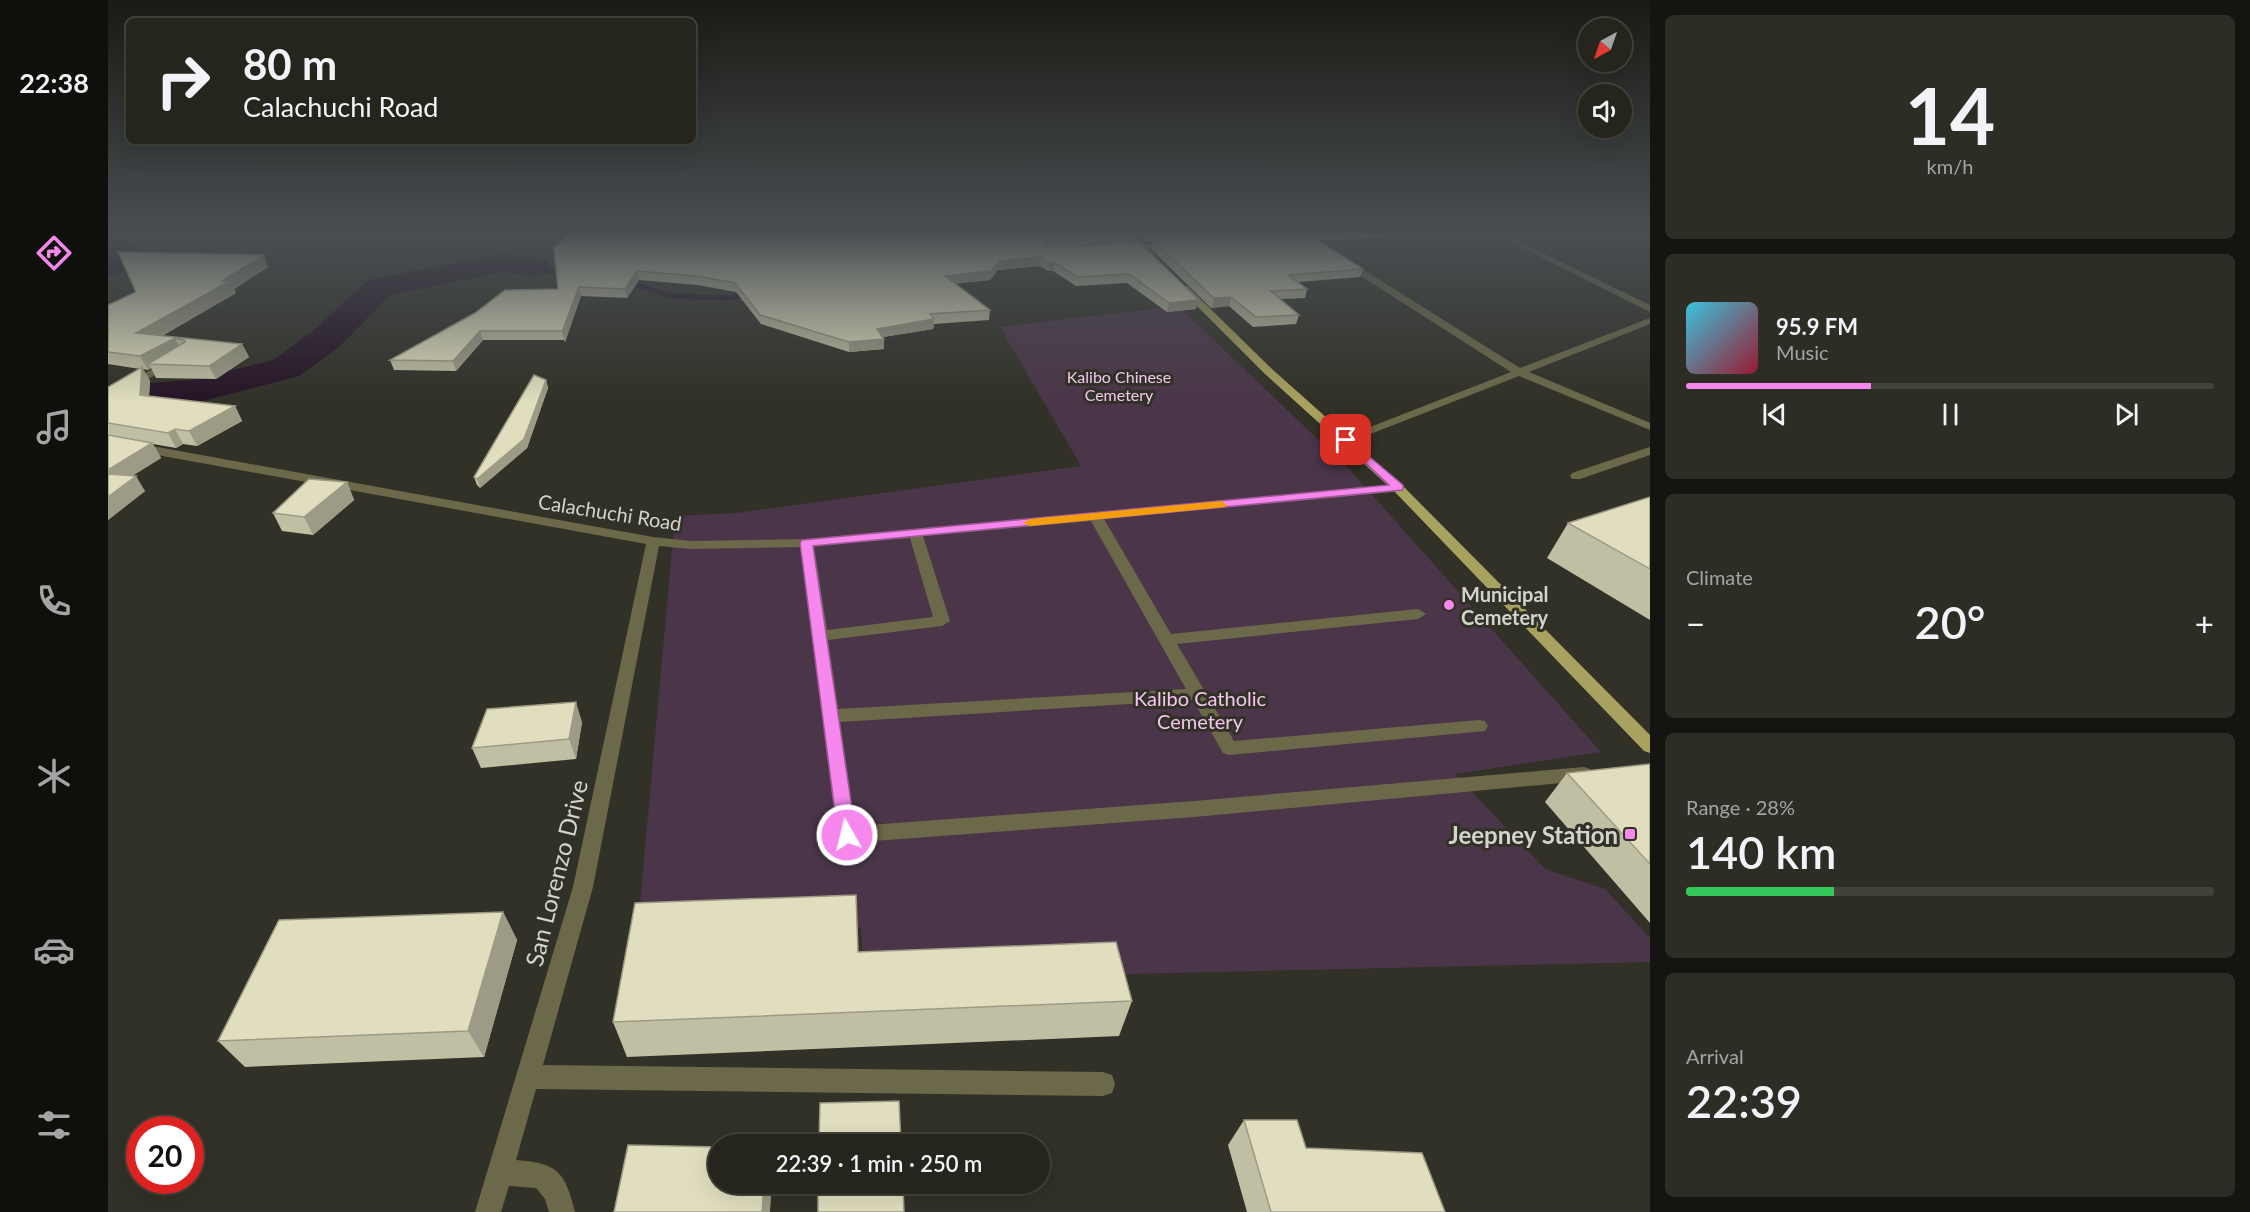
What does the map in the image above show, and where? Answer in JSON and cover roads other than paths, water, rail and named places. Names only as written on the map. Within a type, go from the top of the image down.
[{"type":"main road","points":[[1185,290],[1268,371],[1398,488],[1650,746]]},
{"type":"street","points":[[1389,290],[1517,371],[1650,427]]},
{"type":"street","points":[[1611,290],[1650,309]]},
{"type":"street","points":[[1346,440],[1517,371],[1650,321]]},
{"type":"street","points":[[108,400],[185,355]]},
{"type":"street","name":"Calachuchi Road","points":[[108,442],[653,541],[691,544],[807,543],[1398,488]]},
{"type":"street","points":[[1576,476],[1650,451]]},
{"type":"street","points":[[1096,517],[1229,748],[1479,726]]},
{"type":"street","points":[[819,636],[942,621],[915,533]]},
{"type":"street","name":"San Lorenzo Drive","points":[[488,1212],[583,887],[653,541]]},
{"type":"street","points":[[807,543],[847,835],[1194,809],[1603,772]]},
{"type":"street","points":[[1167,640],[1419,614]]},
{"type":"street","points":[[831,716],[1198,694]]},
{"type":"street","points":[[528,1077],[1103,1084]]},
{"type":"street","points":[[500,1172],[542,1175],[557,1192],[562,1212]]},
{"type":"waterway","points":[[121,397],[191,392],[286,368],[326,339],[376,290]]},
{"type":"waterway","points":[[652,290],[670,296],[729,298],[751,294]]},
{"type":"place","name":"Municipal Cemetery","points":[[1449,605]]},
{"type":"place","name":"Jeepney Station","points":[[1630,834]]},
{"type":"park label","name":"Kalibo Chinese Cemetery","points":[[1119,385]]},
{"type":"park label","name":"Kalibo Catholic Cemetery","points":[[1200,710]]}]
